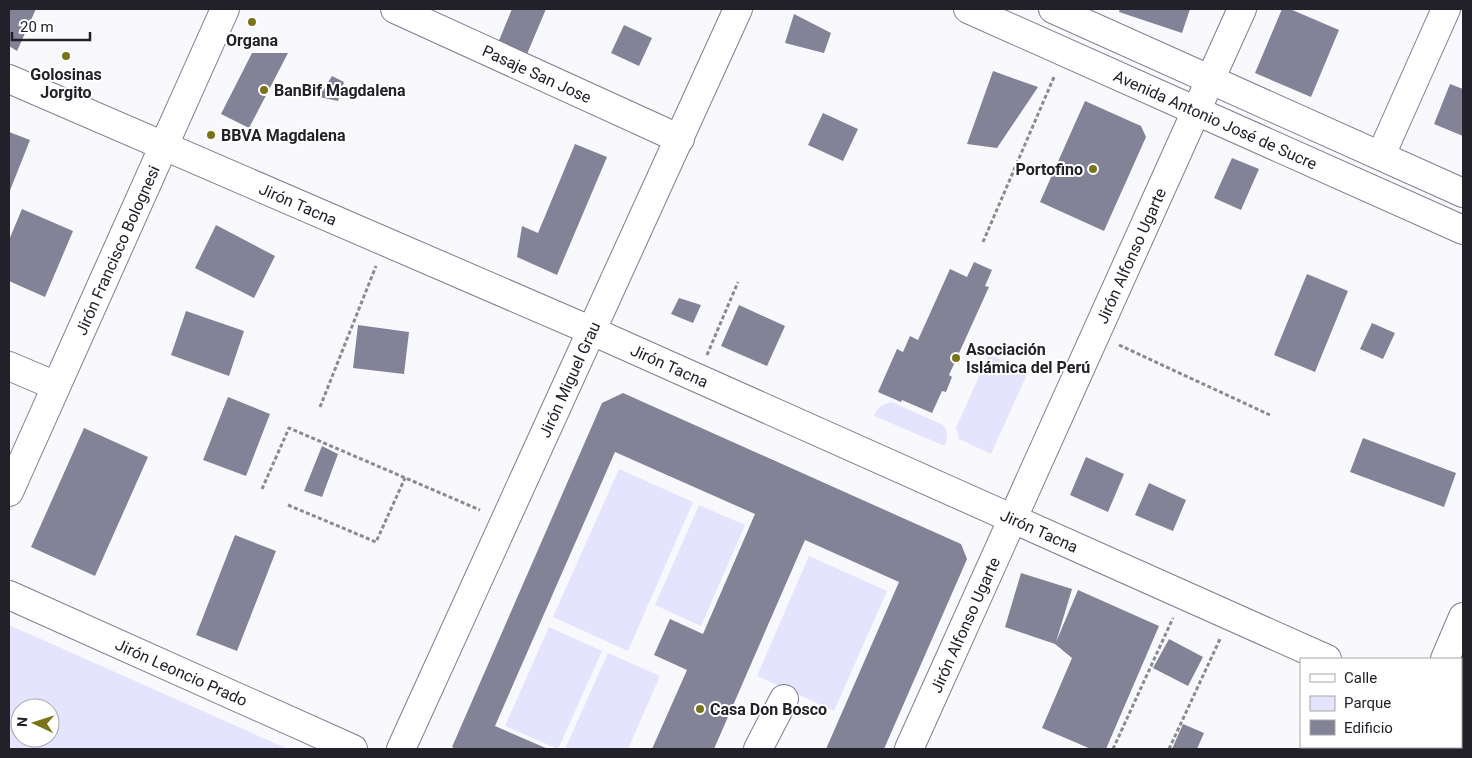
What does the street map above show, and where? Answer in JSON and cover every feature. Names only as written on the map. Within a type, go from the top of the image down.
[{"type":"street","name":"Jirón Francisco Bolognesi","points":[[9,492],[225,9]]},
{"type":"street","name":"Pasaje San Jose","points":[[395,9],[680,139]]},
{"type":"street","name":"Jirón Miguel Grau","points":[[400,749],[738,9]]},
{"type":"street","name":"Avenida Antonio José de Sucre","points":[[968,9],[1463,230]]},
{"type":"street","points":[[1053,9],[1463,192]]},
{"type":"street","name":"Jirón Alfonso Ugarte","points":[[909,749],[1242,9]]},
{"type":"street","points":[[1381,155],[1446,9]]},
{"type":"street","name":"Jirón Tacna","points":[[9,79],[592,331],[1325,658]]},
{"type":"street","points":[[9,366],[56,386]]},
{"type":"street","name":"Jirón Leoncio Prado","points":[[9,596],[353,749]]},
{"type":"street","points":[[1445,658],[1463,617]]},
{"type":"street","points":[[758,749],[784,700]]},
{"type":"path","points":[[984,242],[1065,52]]},
{"type":"path","points":[[320,407],[385,241]]},
{"type":"path","points":[[698,378],[738,282]]},
{"type":"path","points":[[1096,334],[1270,415]]},
{"type":"path","points":[[262,489],[290,428],[505,521]]},
{"type":"path","points":[[288,505],[376,542],[405,478]]},
{"type":"path","points":[[1113,749],[1183,595]]},
{"type":"path","points":[[1168,749],[1230,616]]},
{"type":"green space","points":[[989,354],[1028,372],[991,454],[959,439],[956,428]]},
{"type":"green space","points":[[892,402],[943,425],[947,433],[945,446],[874,416],[881,406]]},
{"type":"green space","points":[[619,469],[693,502],[628,651],[553,617]]},
{"type":"green space","points":[[699,505],[745,525],[701,626],[655,605]]},
{"type":"green space","points":[[809,556],[887,591],[834,711],[757,676]]},
{"type":"green space","points":[[9,625],[288,749],[9,749]]},
{"type":"green space","points":[[549,627],[602,651],[558,749],[505,726]]},
{"type":"green space","points":[[608,653],[660,676],[628,749],[565,749]]},
{"type":"building","points":[[9,9],[36,9],[17,51],[9,46]]},
{"type":"building","points":[[512,9],[546,9],[527,54],[498,43]]},
{"type":"building","points":[[1120,9],[1190,9],[1182,33],[1119,12]]},
{"type":"building","points":[[1282,9],[1290,9],[1339,30],[1311,97],[1255,73]]},
{"type":"building","points":[[794,14],[831,33],[824,53],[785,43]]},
{"type":"building","points":[[624,25],[652,38],[639,66],[611,53]]},
{"type":"building","points":[[252,53],[288,53],[249,128],[221,114]]},
{"type":"building","points":[[993,71],[1038,87],[997,148],[967,144]]},
{"type":"building","points":[[332,76],[344,82],[338,101],[319,97]]},
{"type":"building","points":[[1450,84],[1463,89],[1463,136],[1434,124]]},
{"type":"building","name":"Portofino","points":[[1085,101],[1141,126],[1146,137],[1104,231],[1040,202]]},
{"type":"building","points":[[823,113],[858,129],[843,161],[808,145]]},
{"type":"building","points":[[9,132],[30,140],[9,193]]},
{"type":"building","points":[[575,144],[607,157],[557,275],[517,257],[522,226],[538,233]]},
{"type":"building","points":[[1232,158],[1259,169],[1241,210],[1214,198]]},
{"type":"building","points":[[22,209],[73,231],[45,297],[9,281],[9,240]]},
{"type":"building","points":[[216,225],[275,256],[254,298],[195,268]]},
{"type":"building","points":[[974,262],[992,270],[985,286],[989,287],[949,375],[952,377],[946,392],[942,391],[932,413],[878,392],[897,349],[903,352],[910,336],[918,340],[950,269],[967,277]]},
{"type":"building","points":[[1307,274],[1348,291],[1315,372],[1274,355]]},
{"type":"building","points":[[679,298],[701,305],[693,323],[671,314]]},
{"type":"building","points":[[739,305],[785,326],[767,366],[721,346]]},
{"type":"building","points":[[186,311],[244,331],[229,376],[171,355]]},
{"type":"building","points":[[1372,323],[1395,333],[1383,359],[1360,349]]},
{"type":"building","points":[[358,325],[409,332],[404,374],[353,368]]},
{"type":"building","points":[[623,393],[961,544],[967,559],[884,749],[826,749],[899,582],[805,540],[714,749],[652,749],[687,670],[654,655],[670,619],[703,634],[755,514],[615,452],[495,726],[548,749],[456,749],[452,747],[602,403]]},
{"type":"building","points":[[228,397],[270,414],[246,476],[203,460]]},
{"type":"building","points":[[84,428],[148,457],[95,576],[31,547]]},
{"type":"building","points":[[1363,438],[1456,473],[1444,507],[1350,472]]},
{"type":"building","points":[[322,446],[338,454],[322,497],[304,491]]},
{"type":"building","points":[[1086,457],[1124,474],[1108,512],[1070,495]]},
{"type":"building","points":[[1149,483],[1186,500],[1173,531],[1135,515]]},
{"type":"building","points":[[235,535],[276,551],[237,651],[196,635]]},
{"type":"building","points":[[1021,573],[1072,589],[1056,642],[1078,590],[1159,626],[1106,749],[1091,749],[1042,728],[1072,658],[1055,644],[1005,627]]},
{"type":"building","points":[[1169,639],[1203,657],[1188,686],[1153,668]]},
{"type":"building","points":[[1183,724],[1204,733],[1197,749],[1172,749]]},
{"type":"building","points":[[1323,748],[1360,748],[1360,749]]},
{"type":"place","name":"Organa","points":[[252,22]]},
{"type":"place","name":"Golosinas Jorgito","points":[[66,56]]},
{"type":"place","name":"BanBif Magdalena","points":[[264,90]]},
{"type":"place","name":"BBVA Magdalena","points":[[211,135]]},
{"type":"place","name":"Portofino","points":[[1093,169]]},
{"type":"place","name":"Asociación Islámica del Perú","points":[[956,358]]},
{"type":"place","name":"Casa Don Bosco","points":[[700,709]]}]
